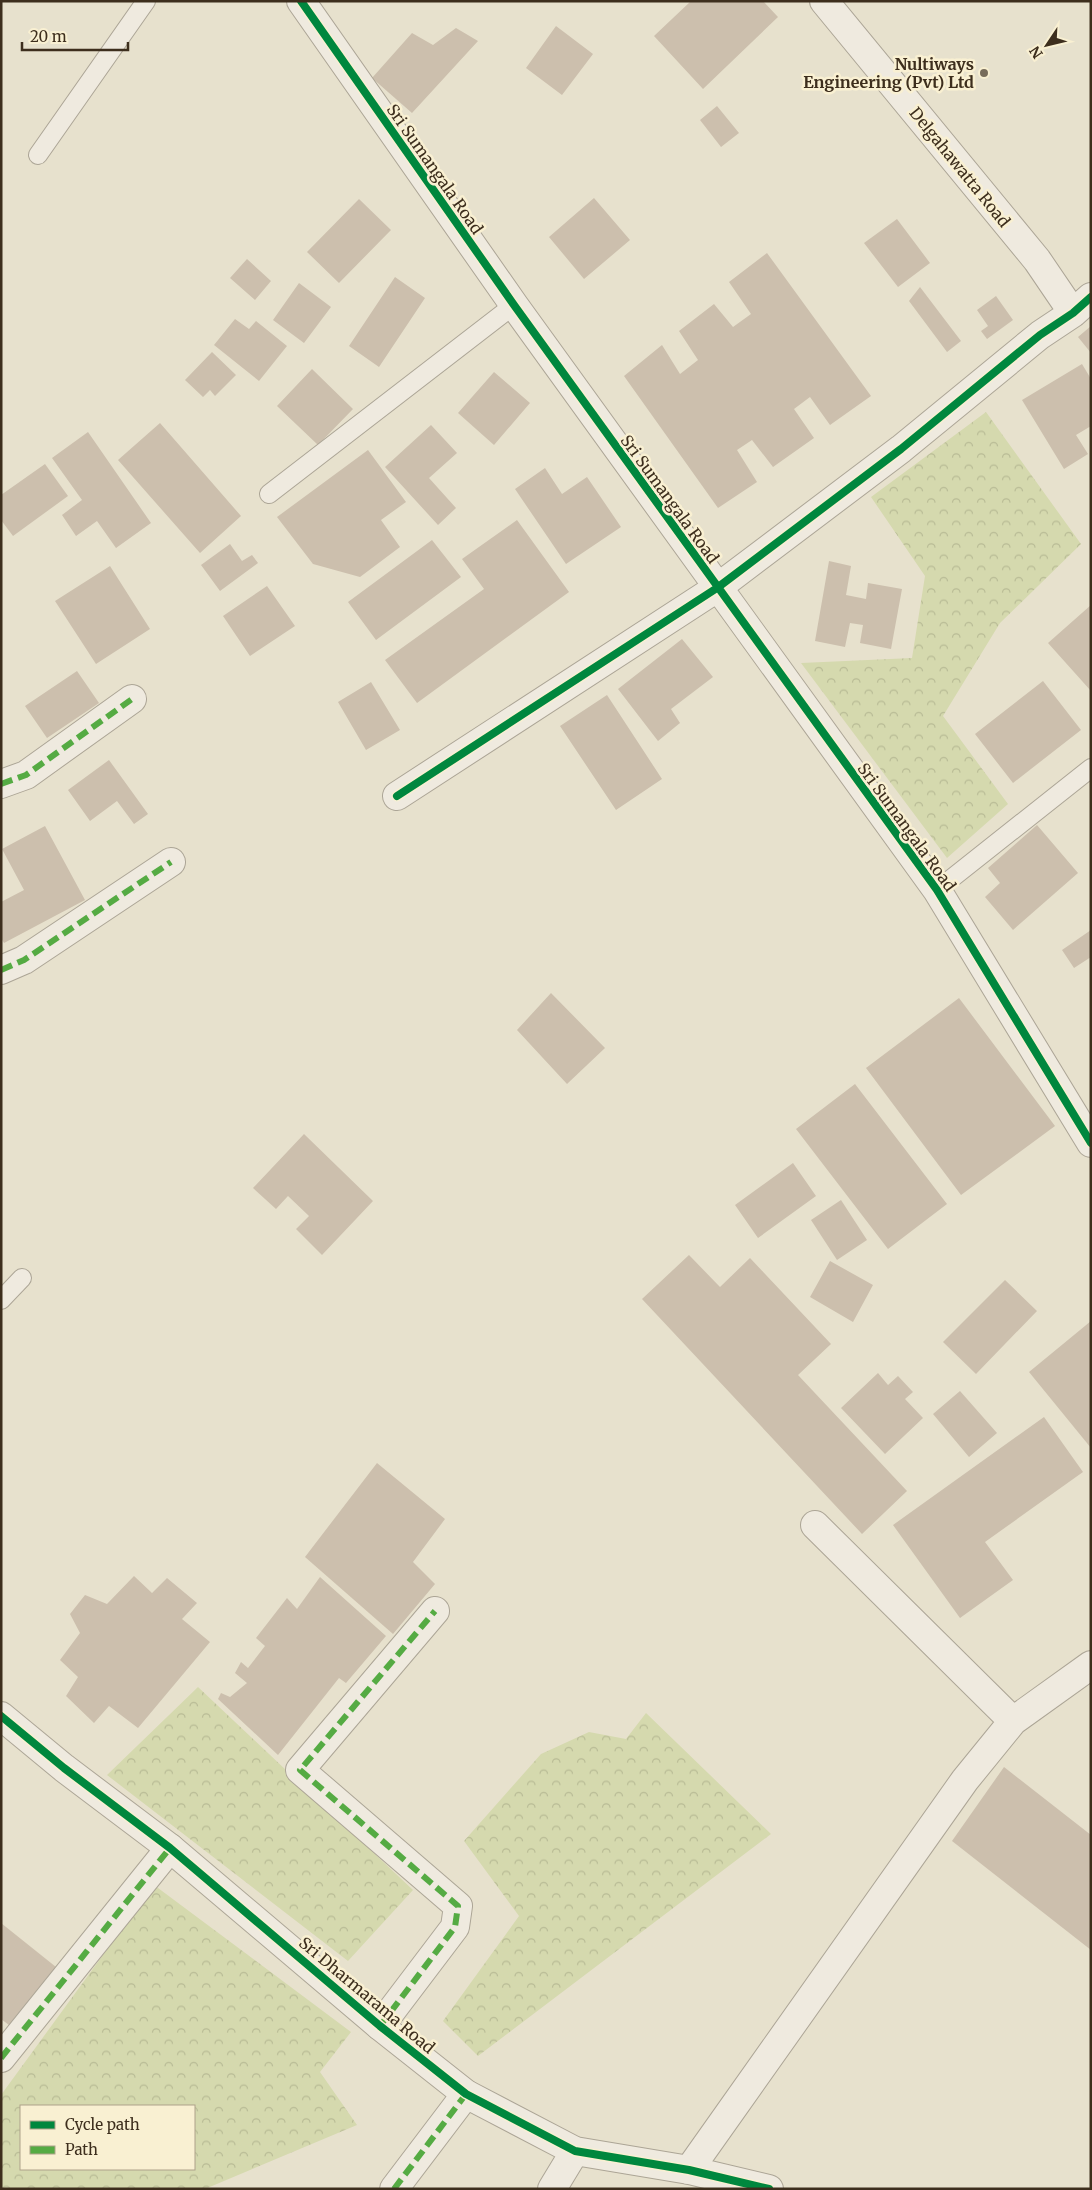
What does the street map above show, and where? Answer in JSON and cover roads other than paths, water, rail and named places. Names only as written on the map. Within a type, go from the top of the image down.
[{"type":"street","name":"Sri Sumangala Road","points":[[301,1],[514,305],[937,890],[1091,1143]]},
{"type":"street","name":"Delgahawatta Road","points":[[824,1],[1037,260],[1082,305]]},
{"type":"street","points":[[397,796],[717,588],[901,449],[1040,335],[1082,305]]},
{"type":"street","points":[[1,784],[26,775],[132,699]]},
{"type":"street","points":[[1,970],[24,960],[171,862]]},
{"type":"street","points":[[815,1525],[1013,1722]]},
{"type":"street","points":[[380,2026],[455,1927],[458,1906],[300,1770],[435,1611]]},
{"type":"street","points":[[689,2170],[965,1780],[1013,1722],[1091,1665]]},
{"type":"street","name":"Sri Dharmarama Road","points":[[1,1716],[64,1768],[170,1848],[380,2026],[466,2094],[576,2151],[689,2170],[769,2189]]},
{"type":"street","points":[[1,2058],[170,1848]]},
{"type":"street","points":[[394,2189],[466,2094]]},
{"type":"street","points":[[552,2189],[576,2151]]},
{"type":"lane","points":[[38,155],[146,1]]},
{"type":"lane","points":[[270,494],[514,305]]},
{"type":"lane","points":[[937,890],[1091,768]]},
{"type":"lane","points":[[1,1300],[22,1278]]},
{"type":"place","name":"Nultiways Engineering (Pvt) Ltd","points":[[984,73]]}]
